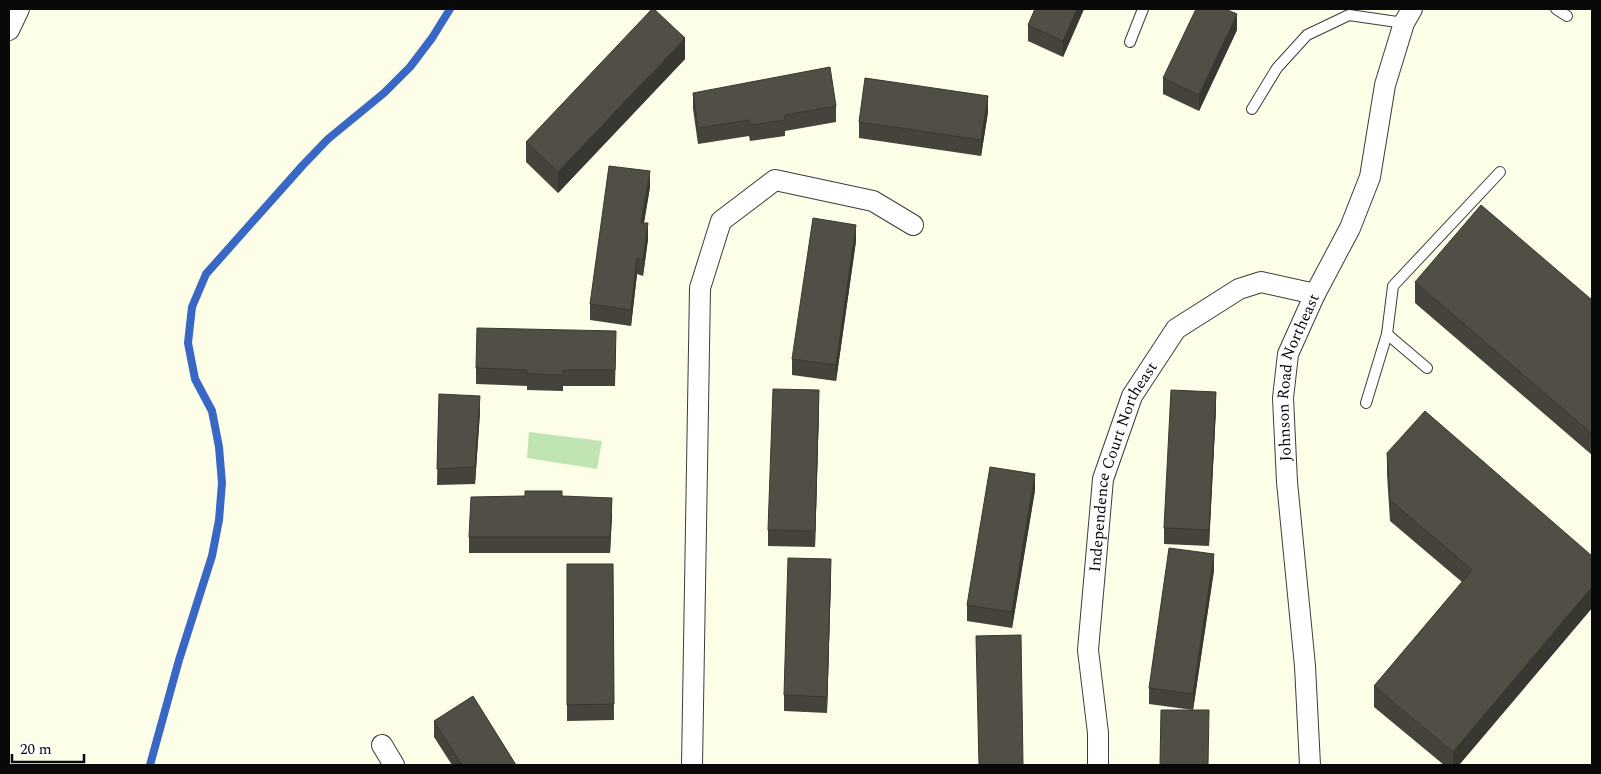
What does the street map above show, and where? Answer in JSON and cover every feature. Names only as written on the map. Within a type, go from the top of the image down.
[{"type":"street","name":"Johnson Road Northeast","points":[[1310,765],[1305,666],[1287,482],[1283,398],[1288,354],[1315,294],[1350,228],[1370,177],[1385,85],[1408,16]]},
{"type":"street","points":[[692,765],[700,288],[721,221],[775,180],[873,201],[914,225]]},
{"type":"street","name":"Independence Court Northeast","points":[[1098,765],[1098,733],[1088,650],[1103,479],[1132,396],[1176,330],[1239,289],[1261,282],[1315,294]]},
{"type":"street","points":[[382,745],[394,765]]},
{"type":"lane","points":[[1130,42],[1144,9]]},
{"type":"lane","points":[[1556,9],[1567,16]]},
{"type":"lane","points":[[1252,108],[1276,68],[1307,35],[1349,15],[1408,16]]},
{"type":"lane","points":[[1366,404],[1387,334],[1393,286],[1500,172]]},
{"type":"lane","points":[[1387,334],[1427,368]]},
{"type":"green space","points":[[529,432],[602,441],[597,469],[527,458]]},
{"type":"building","points":[[652,9],[685,38],[558,172],[526,142]]},
{"type":"building","points":[[1035,9],[1077,9],[1063,41],[1028,25]]},
{"type":"building","points":[[1196,9],[1225,9],[1237,14],[1199,95],[1163,78]]},
{"type":"building","points":[[830,67],[836,106],[785,115],[785,120],[750,125],[749,120],[698,128],[693,93]]},
{"type":"building","points":[[865,78],[988,96],[981,140],[859,122]]},
{"type":"building","points":[[609,166],[650,171],[641,223],[648,223],[643,260],[637,258],[631,310],[590,304]]},
{"type":"building","points":[[1481,205],[1592,300],[1592,434],[1415,282]]},
{"type":"building","points":[[813,218],[856,225],[836,365],[792,359]]},
{"type":"building","points":[[477,328],[616,331],[615,370],[563,370],[563,375],[527,374],[527,370],[476,368]]},
{"type":"building","points":[[773,389],[819,390],[815,531],[768,530]]},
{"type":"building","points":[[1171,390],[1216,392],[1209,530],[1164,528]]},
{"type":"building","points":[[439,394],[480,396],[475,467],[437,469]]},
{"type":"building","points":[[1425,411],[1592,556],[1592,587],[1453,752],[1374,686],[1472,570],[1390,500],[1387,453]]},
{"type":"building","points":[[990,467],[1035,474],[1012,612],[967,605]]},
{"type":"building","points":[[525,491],[562,491],[562,496],[612,498],[610,537],[469,537],[471,497],[525,496]]},
{"type":"building","points":[[1169,548],[1214,554],[1193,694],[1149,688]]},
{"type":"building","points":[[788,558],[831,559],[827,697],[784,695]]},
{"type":"building","points":[[567,564],[613,564],[614,704],[567,705]]},
{"type":"building","points":[[1021,635],[1023,765],[979,765],[976,636]]},
{"type":"building","points":[[473,696],[516,765],[462,765],[434,721]]},
{"type":"building","points":[[1161,710],[1209,710],[1208,765],[1160,765]]},
{"type":"waterway","points":[[150,765],[179,660],[212,556],[219,520],[222,483],[219,447],[212,411],[195,379],[188,343],[192,307],[206,274],[328,139],[384,93],[410,67],[432,38],[450,9]]}]
